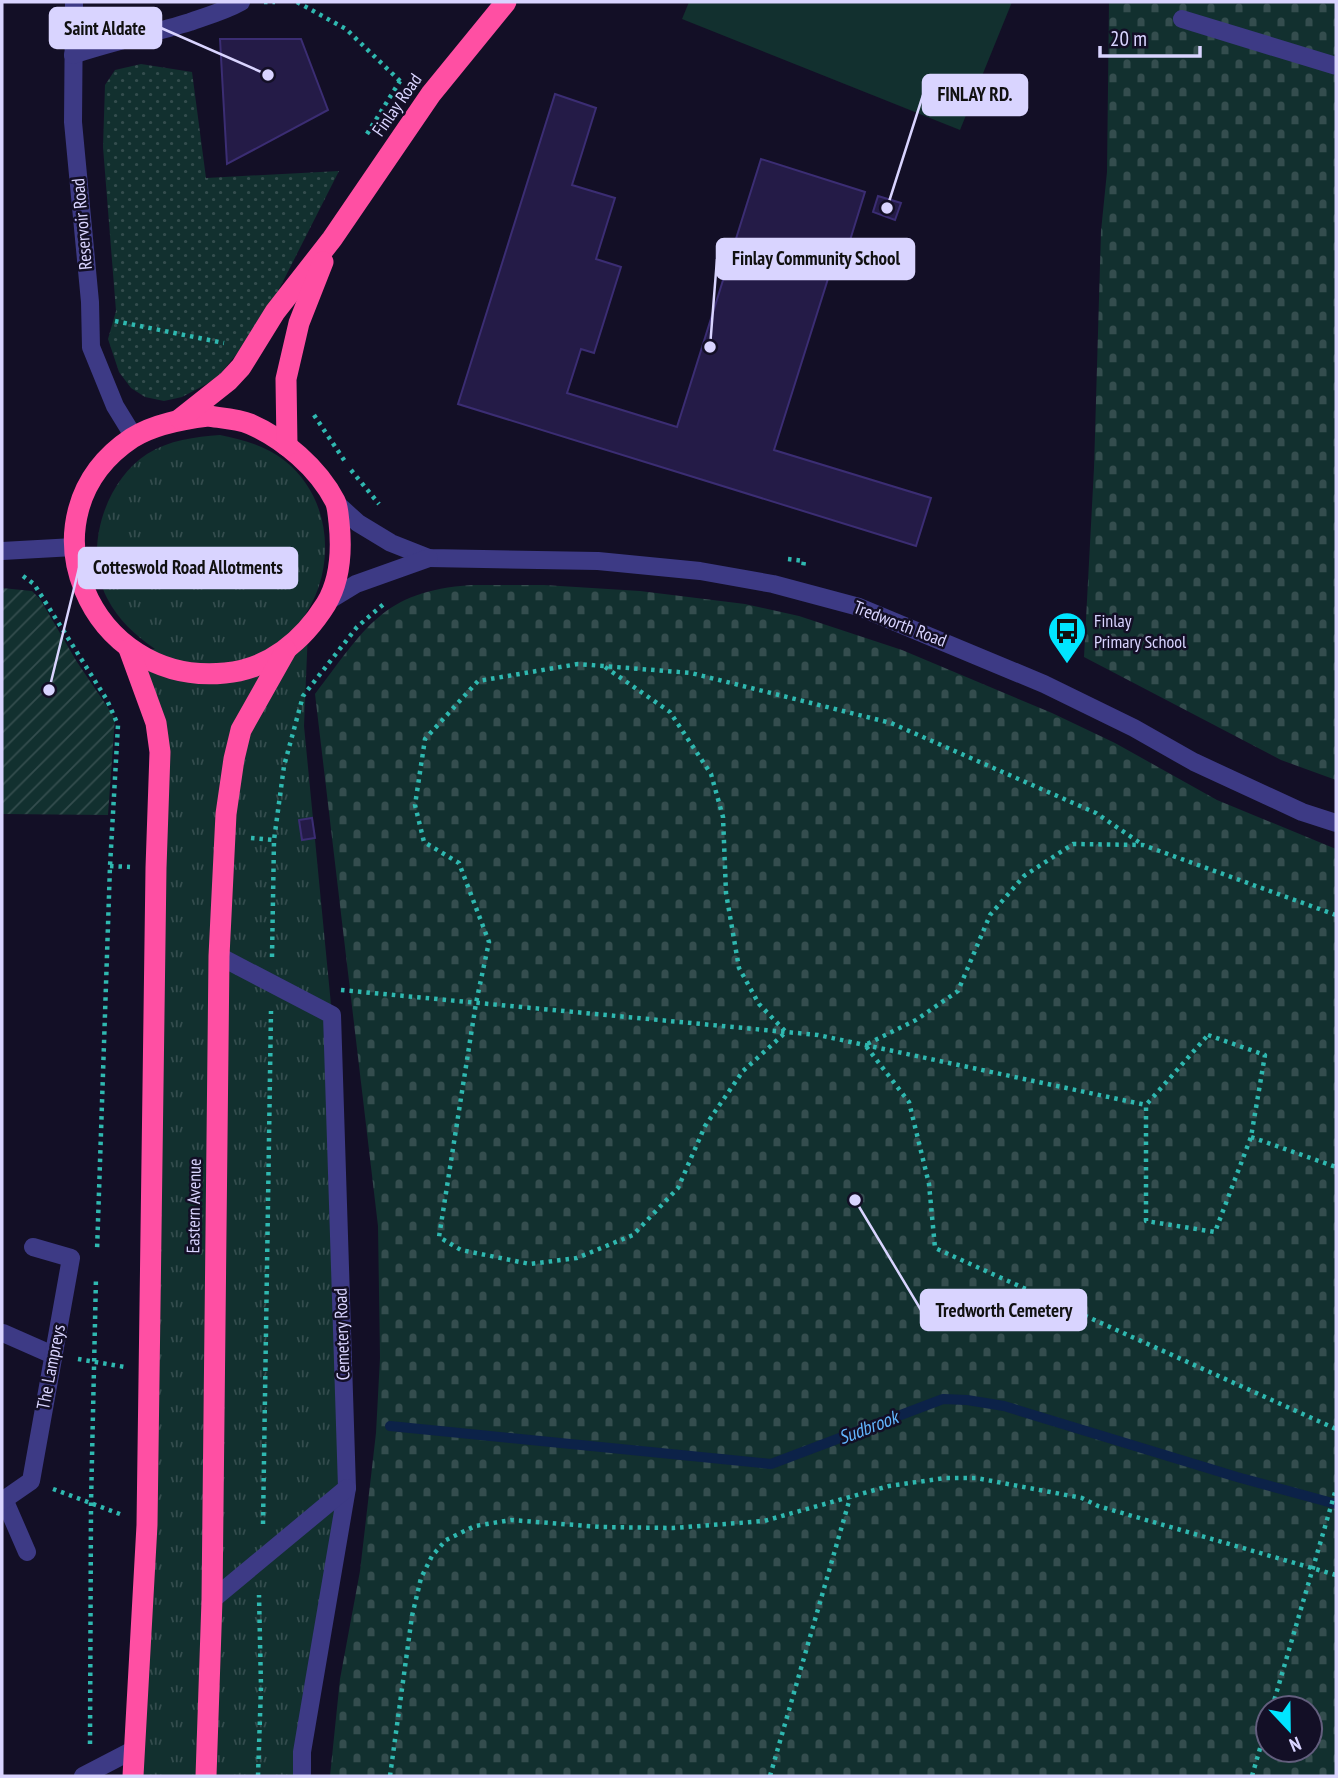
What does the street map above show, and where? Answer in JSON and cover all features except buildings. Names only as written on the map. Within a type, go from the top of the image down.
[{"type":"highway","name":"Finlay Road","points":[[180,419],[228,381],[241,367],[275,312],[332,239],[431,94],[506,2]]},
{"type":"highway","name":"Finlay Road","points":[[287,446],[286,379],[299,323],[332,239]]},
{"type":"highway","points":[[208,416],[247,423],[287,446],[318,476],[336,503],[342,548],[338,574],[328,601],[308,630],[286,650],[262,664],[237,672],[207,675],[184,673],[161,667],[129,649],[105,627],[83,590],[74,547],[78,509],[95,475],[110,456],[134,436],[180,419],[208,416]]},
{"type":"highway","points":[[129,649],[156,723],[160,751],[147,1524],[133,1776]]},
{"type":"highway","name":"Eastern Avenue","points":[[206,1776],[212,1600],[219,956],[226,814],[241,730],[286,650]]},
{"type":"street","name":"Reservoir Road","points":[[74,2],[73,122],[92,347],[115,406],[134,436]]},
{"type":"street","points":[[73,55],[155,33],[217,13],[241,2]]},
{"type":"street","points":[[1182,19],[1336,66]]},
{"type":"street","name":"Tredworth Road","points":[[336,503],[358,523],[391,543],[429,558],[598,561],[700,571],[773,584],[859,607],[995,662],[1134,728],[1194,762],[1302,812],[1336,823]]},
{"type":"street","points":[[2,551],[74,547]]},
{"type":"street","name":"Tredworth Road","points":[[328,601],[356,584],[429,558]]},
{"type":"street","name":"Cemetery Road","points":[[219,956],[332,1016],[347,1488],[302,1752],[302,1776]]},
{"type":"street","name":"The Lampreys","points":[[31,1481],[71,1258],[33,1247]]},
{"type":"street","points":[[3,1333],[52,1355]]},
{"type":"street","points":[[27,1552],[3,1500],[31,1481]]},
{"type":"street","points":[[212,1600],[347,1488]]},
{"type":"street","points":[[86,1775],[135,1749]]},
{"type":"path","points":[[297,2],[346,29],[400,81],[431,94]]},
{"type":"path","points":[[365,137],[400,81]]},
{"type":"path","points":[[91,317],[226,344]]},
{"type":"path","points":[[313,413],[356,477],[387,513]]},
{"type":"path","points":[[22,551],[22,576],[34,584],[41,594],[107,699],[118,725],[110,866],[93,1362],[91,1718],[86,1775]]},
{"type":"path","points":[[778,558],[804,561]]},
{"type":"path","points":[[786,1032],[743,1071],[705,1126],[678,1188],[633,1235],[577,1258],[530,1265],[461,1250],[439,1237],[476,1003],[489,942],[459,863],[424,842],[415,805],[425,739],[478,681],[578,664],[691,673],[891,723],[1096,813],[1143,845],[1336,915]]},
{"type":"path","points":[[605,667],[670,712],[711,774],[723,817],[726,893],[739,968],[759,1004],[786,1032]]},
{"type":"path","points":[[225,835],[274,840]]},
{"type":"path","points":[[865,1045],[916,1020],[958,991],[990,915],[1024,876],[1073,844],[1143,845]]},
{"type":"path","points":[[110,866],[156,868]]},
{"type":"path","points":[[340,990],[818,1035],[1146,1105]]},
{"type":"path","points":[[1208,1035],[1265,1055],[1251,1137],[1215,1232],[1146,1221],[1146,1105],[1208,1035]]},
{"type":"path","points":[[865,1045],[909,1102],[929,1185],[935,1248],[1336,1429]]},
{"type":"path","points":[[1251,1137],[1336,1167]]},
{"type":"path","points":[[52,1355],[150,1372]]},
{"type":"path","points":[[390,1776],[412,1616],[421,1578],[432,1556],[446,1540],[475,1527],[511,1520],[601,1527],[661,1528],[764,1521],[889,1486],[916,1481],[976,1478],[1082,1498],[1098,1506],[1336,1575]]},
{"type":"path","points":[[31,1481],[147,1524]]},
{"type":"path","points":[[1276,1694],[1336,1489]]},
{"type":"path","points":[[770,1776],[850,1497]]},
{"type":"green space","points":[[689,2],[1012,2],[960,130],[682,19]]},
{"type":"green space","points":[[1109,2],[1336,2],[1336,780],[1281,760],[1084,657],[1094,468],[1101,231],[1107,172]]},
{"type":"green space","points":[[141,64],[192,72],[206,178],[339,171],[268,311],[249,339],[216,379],[182,397],[164,401],[145,397],[131,388],[119,372],[108,339],[116,311],[103,147],[105,85],[115,70]]},
{"type":"green space","points":[[220,435],[262,447],[285,461],[301,477],[313,496],[321,516],[325,538],[320,582],[312,603],[297,626],[272,647],[308,630],[304,726],[332,1015],[347,1488],[302,1776],[133,1776],[160,752],[129,649],[155,649],[128,626],[107,598],[97,560],[98,539],[109,499],[132,466],[164,445]]},
{"type":"green space","points":[[471,585],[544,585],[640,591],[745,604],[799,616],[902,650],[1052,713],[1115,743],[1217,800],[1336,849],[1336,1776],[330,1776],[340,1679],[360,1571],[376,1433],[380,1358],[378,1226],[315,694],[348,650],[378,617],[416,595]]},
{"type":"green space","points":[[2,588],[32,591],[40,599],[77,662],[115,718],[108,815],[2,814]]},
{"type":"waterway","name":"Sudbrook","points":[[390,1426],[771,1464],[943,1399],[967,1400],[1004,1406],[1237,1477],[1336,1504]]},
{"type":"place","name":"Saint Aldate","points":[[268,75]]},
{"type":"place","name":"FINLAY RD.","points":[[887,208]]},
{"type":"place","name":"Finlay Community School","points":[[710,347]]},
{"type":"place","name":"Finlay Primary School","points":[[1067,665]]},
{"type":"place","name":"Cotteswold Road Allotments","points":[[49,690]]},
{"type":"place","name":"Tredworth Cemetery","points":[[855,1200]]}]
